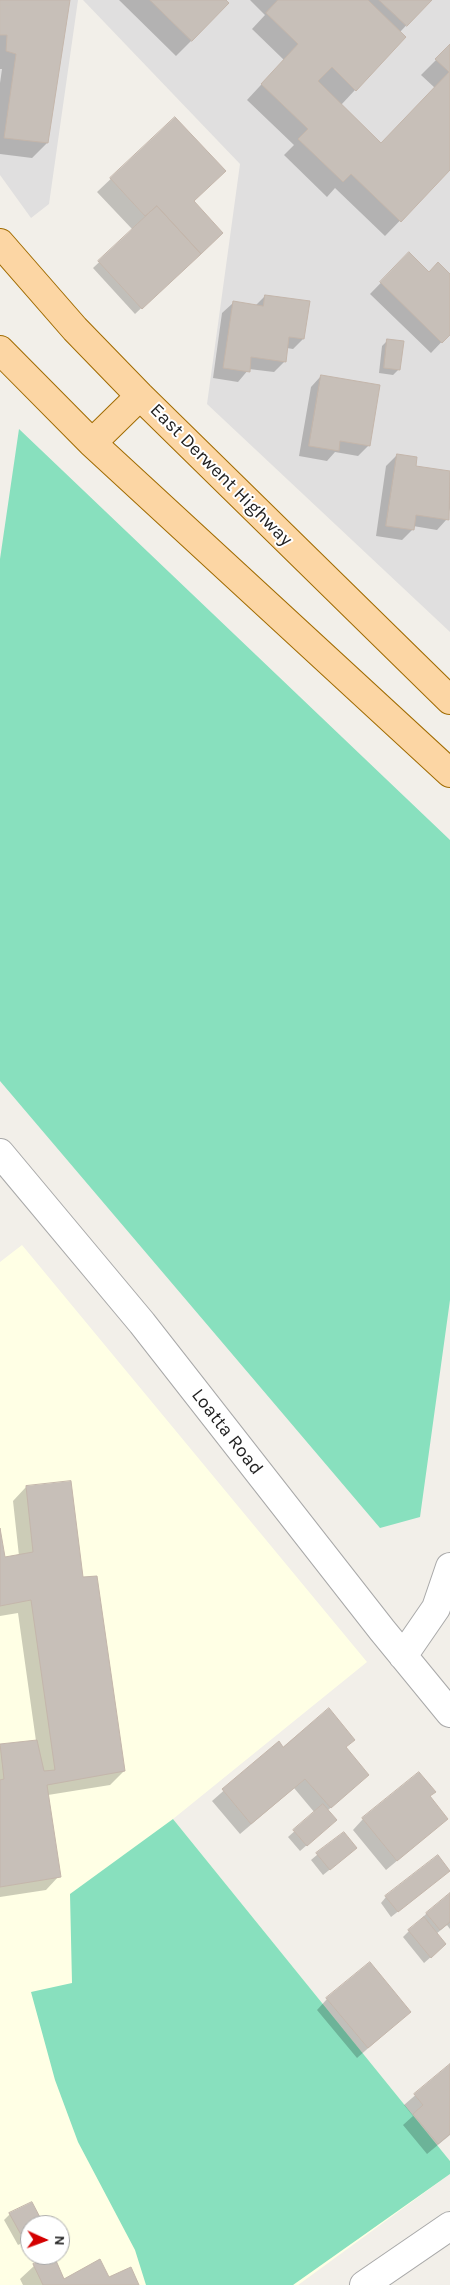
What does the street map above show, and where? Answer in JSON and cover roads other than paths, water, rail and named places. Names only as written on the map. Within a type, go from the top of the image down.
[{"type":"main road","name":"East Derwent Highway","points":[[3,252],[140,396],[450,700]]},
{"type":"main road","points":[[0,350],[92,443],[450,773]]},
{"type":"main road","points":[[92,443],[140,396]]},
{"type":"street","name":"Loatta Road","points":[[0,1153],[142,1323],[403,1656],[450,1713]]},
{"type":"street","points":[[403,1656],[436,1608],[450,1566]]},
{"type":"street","points":[[364,2285],[450,2226]]}]
